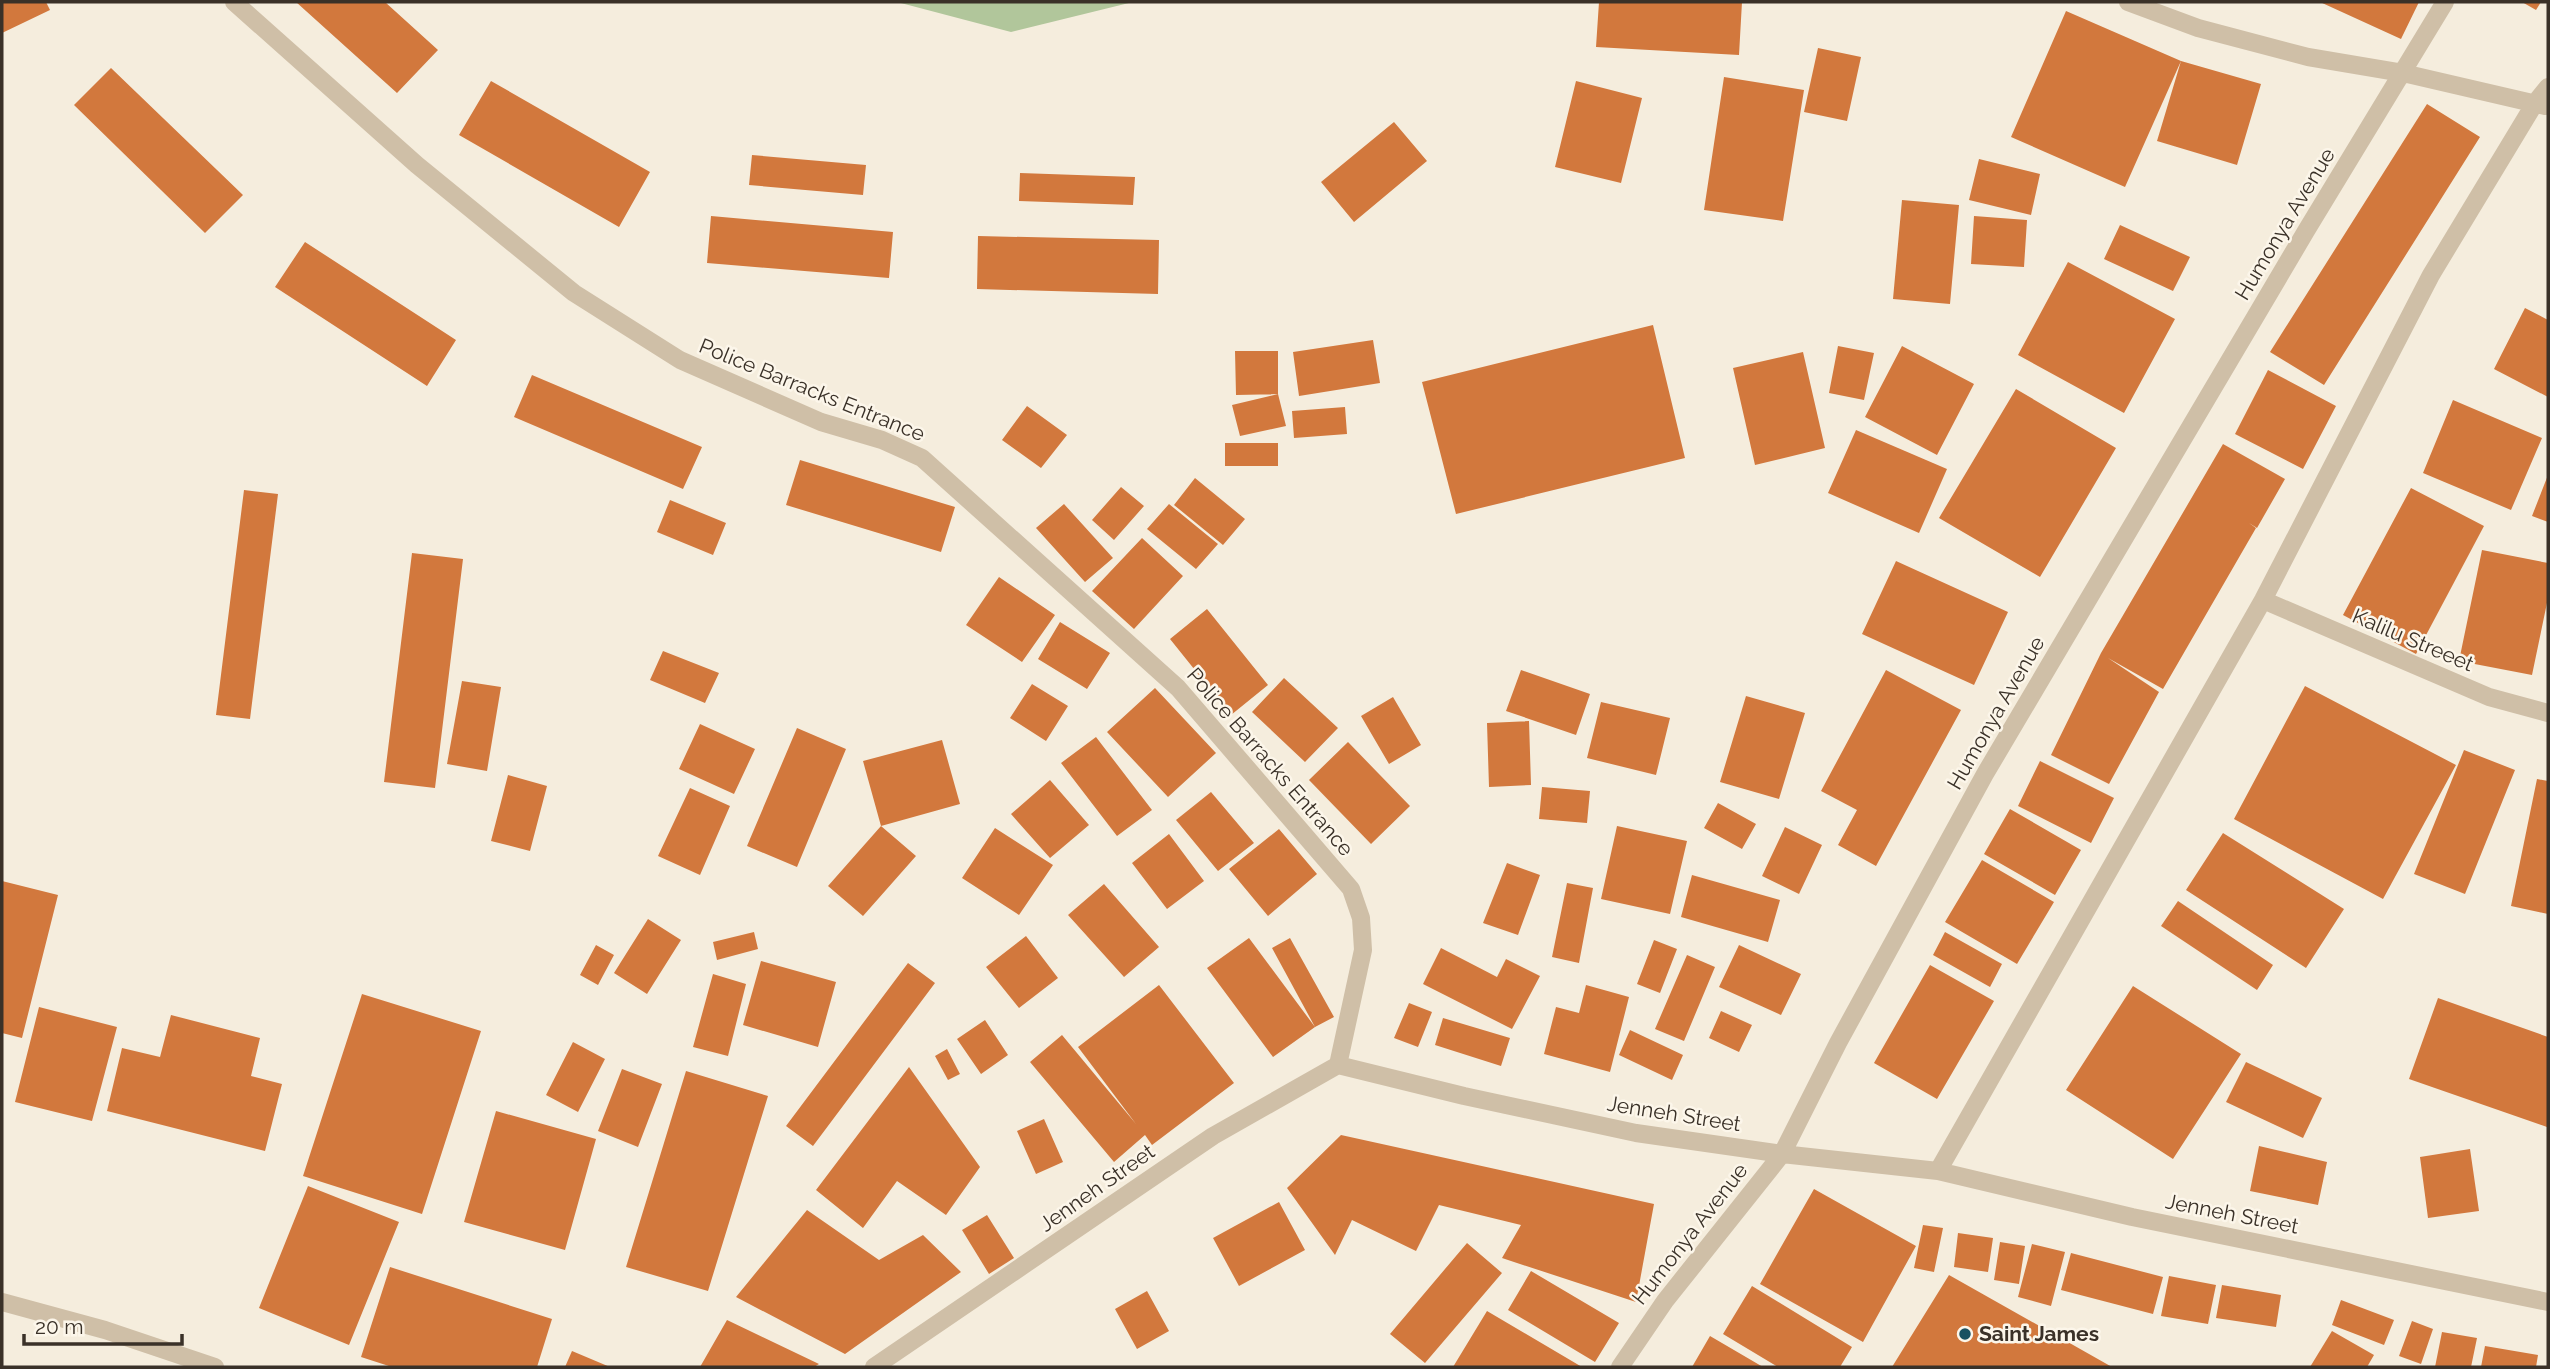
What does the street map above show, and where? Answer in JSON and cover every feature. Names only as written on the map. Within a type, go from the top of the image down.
[{"type":"street","name":"Police Barracks Entrance","points":[[234,2],[417,165],[574,293],[680,360],[821,422],[882,440],[922,458],[1178,688],[1351,889],[1361,918],[1363,950],[1338,1065]]},
{"type":"street","points":[[2128,2],[2198,28],[2308,57],[2403,74],[2542,105]]},
{"type":"street","name":"Humonya Avenue","points":[[1620,1367],[1665,1301],[1782,1154],[1838,1043],[1985,774],[2306,230],[2445,2]]},
{"type":"street","points":[[1938,1171],[2263,600],[2431,275],[2542,105],[2548,86]]},
{"type":"street","name":"Kalilu Streeet","points":[[2263,600],[2489,697],[2548,713]]},
{"type":"street","name":"Jenneh Street","points":[[874,1367],[1213,1136],[1338,1065],[1464,1096],[1636,1133],[1782,1154],[1938,1171],[2132,1217],[2548,1302]]},
{"type":"street","points":[[2,1302],[105,1330],[215,1367]]},
{"type":"green space","points":[[897,2],[1133,2],[1011,32]]},
{"type":"building","points":[[2,2],[46,2],[50,10],[2,33]]},
{"type":"building","points":[[296,2],[385,2],[438,50],[397,93]]},
{"type":"building","points":[[1599,2],[1742,2],[1739,55],[1596,47]]},
{"type":"building","points":[[2320,2],[2419,2],[2401,39]]},
{"type":"building","points":[[2522,2],[2541,2],[2536,10]]},
{"type":"building","points":[[2066,11],[2181,61],[2125,187],[2011,137]]},
{"type":"building","points":[[1818,48],[1861,57],[1847,121],[1804,112]]},
{"type":"building","points":[[2181,61],[2261,84],[2237,165],[2157,141]]},
{"type":"building","points":[[111,68],[243,195],[205,233],[74,105]]},
{"type":"building","points":[[1724,77],[1804,90],[1783,221],[1704,210]]},
{"type":"building","points":[[491,81],[650,172],[619,227],[459,135]]},
{"type":"building","points":[[1576,81],[1642,98],[1621,183],[1555,167]]},
{"type":"building","points":[[2427,104],[2480,137],[2324,385],[2270,352]]},
{"type":"building","points":[[1394,122],[1427,161],[1354,222],[1321,182]]},
{"type":"building","points":[[752,155],[866,165],[863,195],[749,185]]},
{"type":"building","points":[[1979,159],[2040,174],[2031,215],[1969,200]]},
{"type":"building","points":[[1020,173],[1135,177],[1133,205],[1019,201]]},
{"type":"building","points":[[1902,200],[1959,205],[1950,304],[1893,299]]},
{"type":"building","points":[[711,216],[893,232],[889,278],[707,263]]},
{"type":"building","points":[[1974,216],[2027,220],[2024,267],[1971,264]]},
{"type":"building","points":[[2120,225],[2190,257],[2173,291],[2104,259]]},
{"type":"building","points":[[978,236],[1159,240],[1158,294],[977,289]]},
{"type":"building","points":[[305,242],[456,340],[427,386],[275,287]]},
{"type":"building","points":[[2068,262],[2175,319],[2124,413],[2018,355]]},
{"type":"building","points":[[2525,308],[2548,320],[2548,397],[2494,369]]},
{"type":"building","points":[[1653,325],[1685,458],[1456,514],[1422,382]]},
{"type":"building","points":[[1373,340],[1380,383],[1299,396],[1293,352]]},
{"type":"building","points":[[1838,346],[1874,353],[1864,400],[1829,393]]},
{"type":"building","points":[[1902,346],[1974,384],[1937,455],[1865,417]]},
{"type":"building","points":[[1235,351],[1278,351],[1278,394],[1236,395]]},
{"type":"building","points":[[1803,352],[1825,448],[1755,465],[1733,368]]},
{"type":"building","points":[[2268,370],[2336,406],[2303,469],[2235,434]]},
{"type":"building","points":[[532,375],[702,447],[683,489],[514,417]]},
{"type":"building","points":[[2016,389],[2116,448],[2040,577],[1939,518]]},
{"type":"building","points":[[1278,394],[1286,426],[1240,436],[1232,405]]},
{"type":"building","points":[[2453,400],[2542,438],[2511,510],[2423,473]]},
{"type":"building","points":[[1027,406],[1067,435],[1041,468],[1002,440]]},
{"type":"building","points":[[1345,407],[1347,434],[1294,438],[1292,411]]},
{"type":"building","points":[[1856,430],[1947,469],[1919,533],[1828,493]]},
{"type":"building","points":[[1225,443],[1278,443],[1278,466],[1225,466]]},
{"type":"building","points":[[2223,444],[2285,479],[2257,528],[2249,523],[2256,528],[2163,689],[2108,658],[2159,692],[2109,784],[2051,755],[2101,653]]},
{"type":"building","points":[[800,460],[955,507],[941,552],[786,505]]},
{"type":"building","points":[[2548,475],[2548,522],[2532,516]]},
{"type":"building","points":[[1195,478],[1245,519],[1223,545],[1174,505]]},
{"type":"building","points":[[1121,487],[1144,506],[1114,540],[1092,520]]},
{"type":"building","points":[[2411,488],[2484,526],[2416,654],[2343,615]]},
{"type":"building","points":[[244,490],[278,494],[250,719],[216,715]]},
{"type":"building","points":[[670,500],[726,523],[713,555],[657,532]]},
{"type":"building","points":[[1064,504],[1113,558],[1085,582],[1036,528]]},
{"type":"building","points":[[1169,504],[1218,544],[1196,569],[1147,529]]},
{"type":"building","points":[[1142,538],[1183,576],[1134,629],[1092,591]]},
{"type":"building","points":[[2482,550],[2548,563],[2548,598],[2532,675],[2459,661]]},
{"type":"building","points":[[412,553],[463,559],[435,788],[384,782]]},
{"type":"building","points":[[1896,561],[2008,612],[1974,685],[1862,634]]},
{"type":"building","points":[[999,577],[1055,615],[1022,662],[966,625]]},
{"type":"building","points":[[1207,609],[1268,685],[1231,715],[1170,639]]},
{"type":"building","points":[[1060,622],[1110,653],[1087,689],[1038,659]]},
{"type":"building","points":[[663,651],[719,673],[705,703],[650,680]]},
{"type":"building","points":[[1521,670],[1590,694],[1576,735],[1506,711]]},
{"type":"building","points":[[1886,670],[1961,710],[1876,866],[1838,845],[1857,810],[1821,791]]},
{"type":"building","points":[[1284,678],[1338,728],[1305,762],[1252,712]]},
{"type":"building","points":[[462,681],[501,687],[487,771],[447,764]]},
{"type":"building","points":[[1032,684],[1068,706],[1046,741],[1010,718]]},
{"type":"building","points":[[2305,686],[2456,765],[2383,899],[2234,819]]},
{"type":"building","points":[[1155,688],[1216,753],[1168,797],[1107,732]]},
{"type":"building","points":[[1746,696],[1805,713],[1779,799],[1720,782]]},
{"type":"building","points":[[1393,697],[1421,745],[1389,764],[1361,716]]},
{"type":"building","points":[[1601,702],[1670,718],[1656,775],[1587,758]]},
{"type":"building","points":[[1529,721],[1531,785],[1489,787],[1487,723]]},
{"type":"building","points":[[700,724],[755,749],[734,794],[679,769]]},
{"type":"building","points":[[797,728],[846,749],[797,867],[747,846]]},
{"type":"building","points":[[1096,737],[1152,810],[1117,836],[1061,763]]},
{"type":"building","points":[[942,740],[960,804],[881,826],[863,761]]},
{"type":"building","points":[[1348,742],[1410,806],[1371,844],[1309,780]]},
{"type":"building","points":[[2464,750],[2515,770],[2465,894],[2414,874]]},
{"type":"building","points":[[2040,761],[2114,798],[2091,843],[2018,806]]},
{"type":"building","points":[[508,775],[547,786],[530,851],[491,841]]},
{"type":"building","points":[[2537,779],[2548,781],[2548,914],[2511,906]]},
{"type":"building","points":[[1050,780],[1089,825],[1050,858],[1011,814]]},
{"type":"building","points":[[1542,787],[1590,791],[1587,823],[1539,819]]},
{"type":"building","points":[[690,788],[730,806],[700,875],[658,856]]},
{"type":"building","points":[[1211,792],[1254,843],[1218,871],[1176,820]]},
{"type":"building","points":[[1718,803],[1756,824],[1742,849],[1704,828]]},
{"type":"building","points":[[2010,809],[2081,850],[2055,895],[1984,854]]},
{"type":"building","points":[[881,826],[916,856],[863,916],[828,886]]},
{"type":"building","points":[[1617,826],[1687,841],[1670,914],[1601,899]]},
{"type":"building","points":[[1785,827],[1822,845],[1799,894],[1762,876]]},
{"type":"building","points":[[995,828],[1053,865],[1019,915],[962,878]]},
{"type":"building","points":[[1279,829],[1317,874],[1268,916],[1229,869]]},
{"type":"building","points":[[2223,833],[2344,909],[2306,968],[2186,890]]},
{"type":"building","points":[[1169,834],[1204,881],[1167,909],[1132,863]]},
{"type":"building","points":[[1982,860],[2054,902],[2017,964],[1945,922]]},
{"type":"building","points":[[1507,863],[1540,875],[1518,935],[1483,923]]},
{"type":"building","points":[[1692,875],[1780,900],[1768,942],[1681,917]]},
{"type":"building","points":[[2,881],[58,895],[22,1038],[2,1033]]},
{"type":"building","points":[[1567,883],[1593,888],[1579,963],[1552,957]]},
{"type":"building","points":[[1104,884],[1159,947],[1124,977],[1068,915]]},
{"type":"building","points":[[2178,901],[2273,965],[2257,990],[2161,926]]},
{"type":"building","points":[[648,919],[681,940],[647,994],[614,973]]},
{"type":"building","points":[[754,932],[758,949],[717,960],[713,942]]},
{"type":"building","points":[[1945,932],[2002,964],[1990,987],[1933,955]]},
{"type":"building","points":[[1026,936],[1058,978],[1019,1008],[986,967]]},
{"type":"building","points":[[1249,938],[1315,1027],[1273,1057],[1207,968]]},
{"type":"building","points":[[1290,938],[1334,1017],[1315,1027],[1272,948]]},
{"type":"building","points":[[1654,940],[1677,949],[1660,993],[1637,984]]},
{"type":"building","points":[[596,945],[614,955],[598,985],[580,975]]},
{"type":"building","points":[[1739,945],[1801,974],[1781,1015],[1719,987]]},
{"type":"building","points":[[1441,948],[1497,977],[1506,959],[1540,976],[1512,1029],[1423,984]]},
{"type":"building","points":[[1687,955],[1715,967],[1684,1041],[1655,1029]]},
{"type":"building","points":[[761,961],[836,982],[818,1047],[743,1025]]},
{"type":"building","points":[[908,963],[935,983],[813,1146],[786,1126]]},
{"type":"building","points":[[1930,965],[1994,1001],[1937,1099],[1874,1063]]},
{"type":"building","points":[[713,974],[746,984],[728,1056],[693,1047]]},
{"type":"building","points":[[1159,985],[1234,1083],[1152,1145],[1145,1135],[1114,1162],[1030,1062],[1062,1035],[1136,1124],[1078,1047]]},
{"type":"building","points":[[1586,985],[1629,997],[1610,1072],[1544,1054],[1556,1007],[1579,1013]]},
{"type":"building","points":[[2133,986],[2241,1054],[2173,1159],[2066,1090]]},
{"type":"building","points":[[362,994],[481,1031],[422,1214],[303,1176]]},
{"type":"building","points":[[2438,998],[2548,1037],[2547,1127],[2409,1079]]},
{"type":"building","points":[[1409,1003],[1432,1012],[1418,1047],[1394,1038]]},
{"type":"building","points":[[39,1007],[117,1027],[92,1121],[15,1102]]},
{"type":"building","points":[[1721,1011],[1752,1025],[1739,1052],[1709,1038]]},
{"type":"building","points":[[171,1015],[260,1038],[251,1076],[282,1084],[265,1151],[107,1111],[122,1048],[160,1057]]},
{"type":"building","points":[[1443,1018],[1510,1038],[1501,1066],[1435,1045]]},
{"type":"building","points":[[985,1020],[1008,1055],[981,1074],[957,1039]]},
{"type":"building","points":[[1630,1030],[1683,1055],[1672,1080],[1619,1055]]},
{"type":"building","points":[[573,1042],[605,1059],[578,1112],[546,1095]]},
{"type":"building","points":[[947,1049],[960,1074],[948,1080],[935,1056]]},
{"type":"building","points":[[2246,1062],[2322,1098],[2303,1138],[2226,1102]]},
{"type":"building","points":[[909,1067],[980,1167],[946,1215],[897,1181],[863,1228],[816,1190]]},
{"type":"building","points":[[622,1069],[662,1084],[638,1147],[598,1131]]},
{"type":"building","points":[[686,1071],[768,1096],[708,1291],[626,1267]]},
{"type":"building","points":[[496,1111],[596,1139],[565,1250],[464,1222]]},
{"type":"building","points":[[1044,1119],[1063,1162],[1036,1174],[1017,1131]]},
{"type":"building","points":[[1341,1135],[1654,1204],[1636,1302],[1502,1258],[1521,1225],[1439,1205],[1416,1251],[1352,1220],[1335,1255],[1287,1188]]},
{"type":"building","points":[[2259,1146],[2327,1162],[2318,1205],[2250,1191]]},
{"type":"building","points":[[2470,1149],[2479,1211],[2428,1218],[2420,1157]]},
{"type":"building","points":[[308,1186],[399,1222],[349,1345],[259,1308]]},
{"type":"building","points":[[1814,1189],[1916,1246],[1863,1342],[1760,1284]]},
{"type":"building","points":[[1279,1202],[1305,1250],[1239,1286],[1213,1238]]},
{"type":"building","points":[[807,1210],[879,1260],[923,1235],[961,1272],[845,1354],[736,1297]]},
{"type":"building","points":[[987,1215],[1014,1258],[989,1274],[962,1230]]},
{"type":"building","points":[[1923,1225],[1943,1228],[1934,1272],[1914,1268]]},
{"type":"building","points":[[1958,1233],[1993,1238],[1988,1272],[1954,1267]]},
{"type":"building","points":[[2000,1242],[2025,1246],[2019,1284],[1994,1280]]},
{"type":"building","points":[[1467,1243],[1502,1273],[1425,1363],[1390,1334]]},
{"type":"building","points":[[2032,1244],[2065,1252],[2051,1306],[2018,1297]]},
{"type":"building","points":[[2071,1253],[2163,1277],[2153,1314],[2061,1290]]},
{"type":"building","points":[[390,1267],[552,1319],[537,1367],[392,1367],[361,1357]]},
{"type":"building","points":[[1531,1271],[1619,1323],[1595,1362],[1508,1310]]},
{"type":"building","points":[[1949,1275],[2112,1367],[1892,1367]]},
{"type":"building","points":[[2169,1276],[2216,1285],[2208,1324],[2161,1316]]},
{"type":"building","points":[[2222,1285],[2281,1295],[2276,1327],[2216,1318]]},
{"type":"building","points":[[1752,1286],[1852,1347],[1840,1367],[1778,1367],[1723,1334]]},
{"type":"building","points":[[1147,1291],[1169,1331],[1137,1349],[1115,1309]]},
{"type":"building","points":[[2341,1300],[2394,1320],[2384,1345],[2332,1325]]},
{"type":"building","points":[[1487,1311],[1582,1367],[1453,1367]]},
{"type":"building","points":[[727,1320],[819,1364],[814,1367],[700,1367]]},
{"type":"building","points":[[2412,1321],[2433,1329],[2421,1364],[2399,1356]]},
{"type":"building","points":[[2332,1331],[2374,1355],[2367,1367],[2310,1367]]},
{"type":"building","points":[[2442,1332],[2477,1338],[2471,1367],[2435,1367]]},
{"type":"building","points":[[1710,1336],[1763,1367],[1692,1367]]},
{"type":"building","points":[[2485,1346],[2538,1355],[2536,1367],[2481,1367]]},
{"type":"building","points":[[572,1351],[610,1367],[565,1367]]},
{"type":"place","name":"Saint James","points":[[1965,1334]]}]
